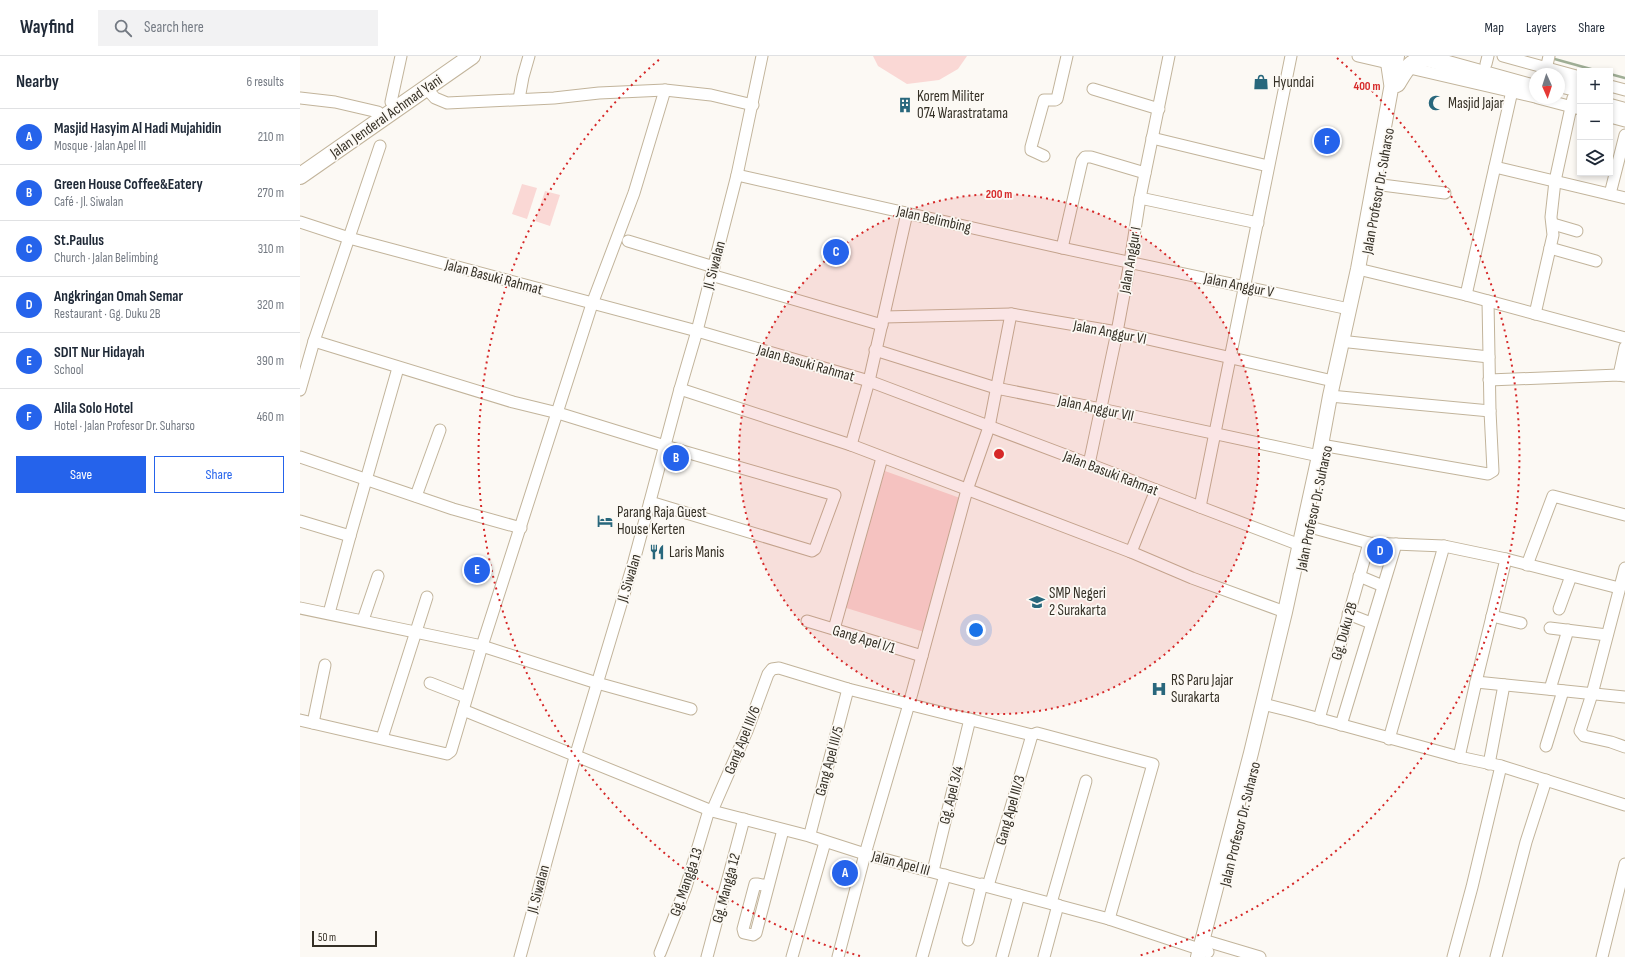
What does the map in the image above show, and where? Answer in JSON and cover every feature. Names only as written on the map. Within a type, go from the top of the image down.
[{"type":"highway","name":"Jalan Jenderal Achmad Yani","points":[[300,166],[455,56]]},
{"type":"highway","name":"Jalan Jenderal Achmad Yani","points":[[300,176],[430,93],[472,56]]},
{"type":"highway","points":[[1452,56],[1545,67]]},
{"type":"highway","points":[[1395,83],[1397,61],[1417,60],[1423,57],[1513,86],[1529,87]]},
{"type":"highway","points":[[1565,90],[1574,99]]},
{"type":"highway","points":[[1613,98],[1625,101]]},
{"type":"highway","points":[[1613,108],[1625,111]]},
{"type":"main road","name":"Jalan Profesor Dr. Suharso","points":[[1205,950],[1266,705],[1307,527],[1334,396],[1349,342],[1377,184],[1387,138],[1395,83]]},
{"type":"main road","name":"Jalan Profesor Dr. Suharso","points":[[1334,396],[1333,381],[1349,310],[1361,270]]},
{"type":"main road","name":"Jalan Profesor Dr. Suharso","points":[[1266,705],[1285,612],[1303,545]]},
{"type":"street","points":[[391,102],[401,56]]},
{"type":"street","points":[[519,99],[529,56]]},
{"type":"street","name":"Jl. Siwalan","points":[[520,957],[575,757],[634,561],[697,331],[738,175],[762,56]]},
{"type":"street","points":[[1044,156],[1032,150],[1031,147],[1044,100],[1057,99],[1067,56]]},
{"type":"street","name":"Jalan Anggur I","points":[[1089,464],[1117,332],[1140,198],[1169,56]]},
{"type":"street","points":[[1200,507],[1291,56]]},
{"type":"street","points":[[1358,56],[1397,61],[1513,86],[1529,94]]},
{"type":"street","points":[[1503,56],[1577,76]]},
{"type":"street","points":[[1466,295],[1513,86]]},
{"type":"street","points":[[1613,87],[1625,90]]},
{"type":"street","points":[[1093,89],[1159,109]]},
{"type":"street","points":[[430,93],[447,103],[665,90],[711,95],[753,105]]},
{"type":"street","points":[[300,720],[448,754],[450,751],[482,646],[592,304],[634,193],[665,90]]},
{"type":"street","points":[[300,98],[335,102],[378,112]]},
{"type":"street","points":[[1535,314],[1553,236],[1553,224],[1551,217],[1555,181],[1574,99]]},
{"type":"street","points":[[1613,118],[1625,121]]},
{"type":"street","points":[[1610,194],[1625,135]]},
{"type":"street","points":[[1152,138],[1268,166]]},
{"type":"street","points":[[300,390],[314,341],[380,146]]},
{"type":"street","points":[[1062,248],[1082,161],[1085,157],[1091,157],[1145,173]]},
{"type":"street","points":[[1495,167],[1625,198]]},
{"type":"street","name":"Jalan Belimbing","points":[[738,175],[1130,262]]},
{"type":"street","points":[[1377,184],[1445,193]]},
{"type":"street","points":[[1140,198],[1258,223]]},
{"type":"street","points":[[851,445],[869,382],[907,213]]},
{"type":"street","name":"Jalan Basuki Rahmat","points":[[300,222],[349,238],[697,331],[869,382],[1303,545]]},
{"type":"street","points":[[1553,224],[1577,231]]},
{"type":"street","name":"Jalan Anggur VI","points":[[628,241],[713,271],[883,321],[1011,314],[1117,332],[1333,381]]},
{"type":"street","points":[[1550,248],[1596,262]]},
{"type":"street","name":"Jalan Anggur V","points":[[1130,262],[1349,310]]},
{"type":"street","points":[[1361,270],[1466,295],[1625,338]]},
{"type":"street","points":[[1334,396],[1490,410],[1488,301]]},
{"type":"street","points":[[838,957],[865,854],[909,704],[967,490],[989,426],[1011,314]]},
{"type":"street","points":[[314,341],[513,402],[558,412],[665,446],[835,495],[815,549],[812,552],[650,502]]},
{"type":"street","points":[[1349,342],[1489,357]]},
{"type":"street","points":[[1490,380],[1622,375],[1625,347]]},
{"type":"street","name":"Jalan Anggur VII","points":[[875,350],[996,388],[1101,408],[1216,433],[1488,474],[1492,471],[1490,410]]},
{"type":"street","points":[[329,613],[398,368]]},
{"type":"street","points":[[680,389],[851,445],[1131,552],[1192,578],[1285,612]]},
{"type":"street","points":[[416,496],[440,430]]},
{"type":"street","points":[[300,457],[454,509],[521,528]]},
{"type":"street","points":[[834,629],[882,458]]},
{"type":"street","points":[[1131,552],[1156,490]]},
{"type":"street","points":[[1527,565],[1553,496],[1625,515]]},
{"type":"street","points":[[300,521],[350,536]]},
{"type":"street","points":[[1307,527],[1369,543],[1444,546],[1506,559],[1570,576],[1623,579],[1592,694],[1580,731],[1584,736],[1611,742],[1625,747]]},
{"type":"street","name":"Gg. Duku 2B","points":[[1319,719],[1369,543]]},
{"type":"street","points":[[1341,725],[1396,544]]},
{"type":"street","points":[[1389,738],[1444,546]]},
{"type":"street","points":[[1459,757],[1506,559]]},
{"type":"street","points":[[363,620],[378,576]]},
{"type":"street","points":[[1359,576],[1383,586]]},
{"type":"street","points":[[1559,609],[1570,576]]},
{"type":"street","points":[[382,738],[415,631],[427,598]]},
{"type":"street","points":[[300,609],[329,613],[482,646],[597,683],[691,709]]},
{"type":"street","points":[[1348,614],[1371,623]]},
{"type":"street","points":[[1492,616],[1521,623]]},
{"type":"street","name":"Gang Apel I/1","points":[[807,621],[922,656]]},
{"type":"street","points":[[1550,628],[1607,635]]},
{"type":"street","points":[[1550,689],[1568,630]]},
{"type":"street","points":[[313,723],[325,665]]},
{"type":"street","name":"Gang Apel III/6","points":[[711,810],[747,731],[768,674],[772,670],[783,668],[848,689]]},
{"type":"street","points":[[1476,682],[1625,697]]},
{"type":"street","points":[[430,683],[466,698]]},
{"type":"street","points":[[1489,764],[1504,685]]},
{"type":"street","points":[[848,689],[1032,735],[1037,733],[1153,764],[1109,919]]},
{"type":"street","name":"Gang Apel III/5","points":[[810,834],[848,689]]},
{"type":"street","points":[[1546,746],[1564,691]]},
{"type":"street","points":[[1266,705],[1459,757],[1501,766],[1625,805]]},
{"type":"street","name":"Jalan Apel III","points":[[463,710],[575,757],[711,810],[865,854],[1109,919],[1205,950],[1260,957]]},
{"type":"street","name":"Gg. Apel 3/4","points":[[933,872],[970,719]]},
{"type":"street","name":"Gang Apel III/3","points":[[968,940],[1032,735]]},
{"type":"street","points":[[1453,957],[1472,887],[1501,766]]},
{"type":"street","points":[[1496,957],[1526,842],[1546,780]]},
{"type":"street","points":[[1044,957],[1054,904],[1086,781]]},
{"type":"street","name":"Gg. Mangga 13","points":[[660,953],[686,887],[711,810]]},
{"type":"street","name":"Gg. Mangga 12","points":[[707,957],[744,820]]},
{"type":"street","points":[[768,886],[783,830]]},
{"type":"street","points":[[792,957],[824,842]]},
{"type":"street","points":[[1602,957],[1625,864]]},
{"type":"street","points":[[922,957],[945,875]]},
{"type":"street","points":[[1002,957],[1019,894]]},
{"type":"shaded area","points":[[873,56],[967,56],[958,69],[939,80],[907,84],[878,66]]},
{"type":"shaded area","points":[[522,184],[537,188],[527,219],[512,214]]},
{"type":"shaded area","points":[[545,191],[560,195],[550,226],[535,221]]},
{"type":"shaded area","points":[[885,471],[960,498],[924,632],[843,607]]},
{"type":"waterway","points":[[1551,58],[1587,68]]},
{"type":"waterway","points":[[1613,75],[1625,78]]},
{"type":"place","name":"Hyundai","points":[[1261,82]]},
{"type":"place","name":"Masjid Jajar","points":[[1436,103]]},
{"type":"place","name":"Korem Militer 074 Warastratama","points":[[905,105]]},
{"type":"place","name":"Alila Solo Hotel","points":[[1327,141]]},
{"type":"place","name":"St.Paulus","points":[[836,252]]},
{"type":"place","name":"Green House Coffee&Eatery","points":[[676,458]]},
{"type":"place","name":"Parang Raja Guest House Kerten","points":[[605,521]]},
{"type":"place","name":"Angkringan Omah Semar","points":[[1380,551]]},
{"type":"place","name":"Laris Manis","points":[[657,552]]},
{"type":"place","name":"SDIT Nur Hidayah","points":[[477,570]]},
{"type":"place","name":"SMP Negeri 2 Surakarta","points":[[1037,602]]},
{"type":"place","name":"RS Paru Jajar Surakarta","points":[[1159,689]]},
{"type":"place","name":"Masjid Hasyim Al Hadi Mujahidin","points":[[845,873]]}]
